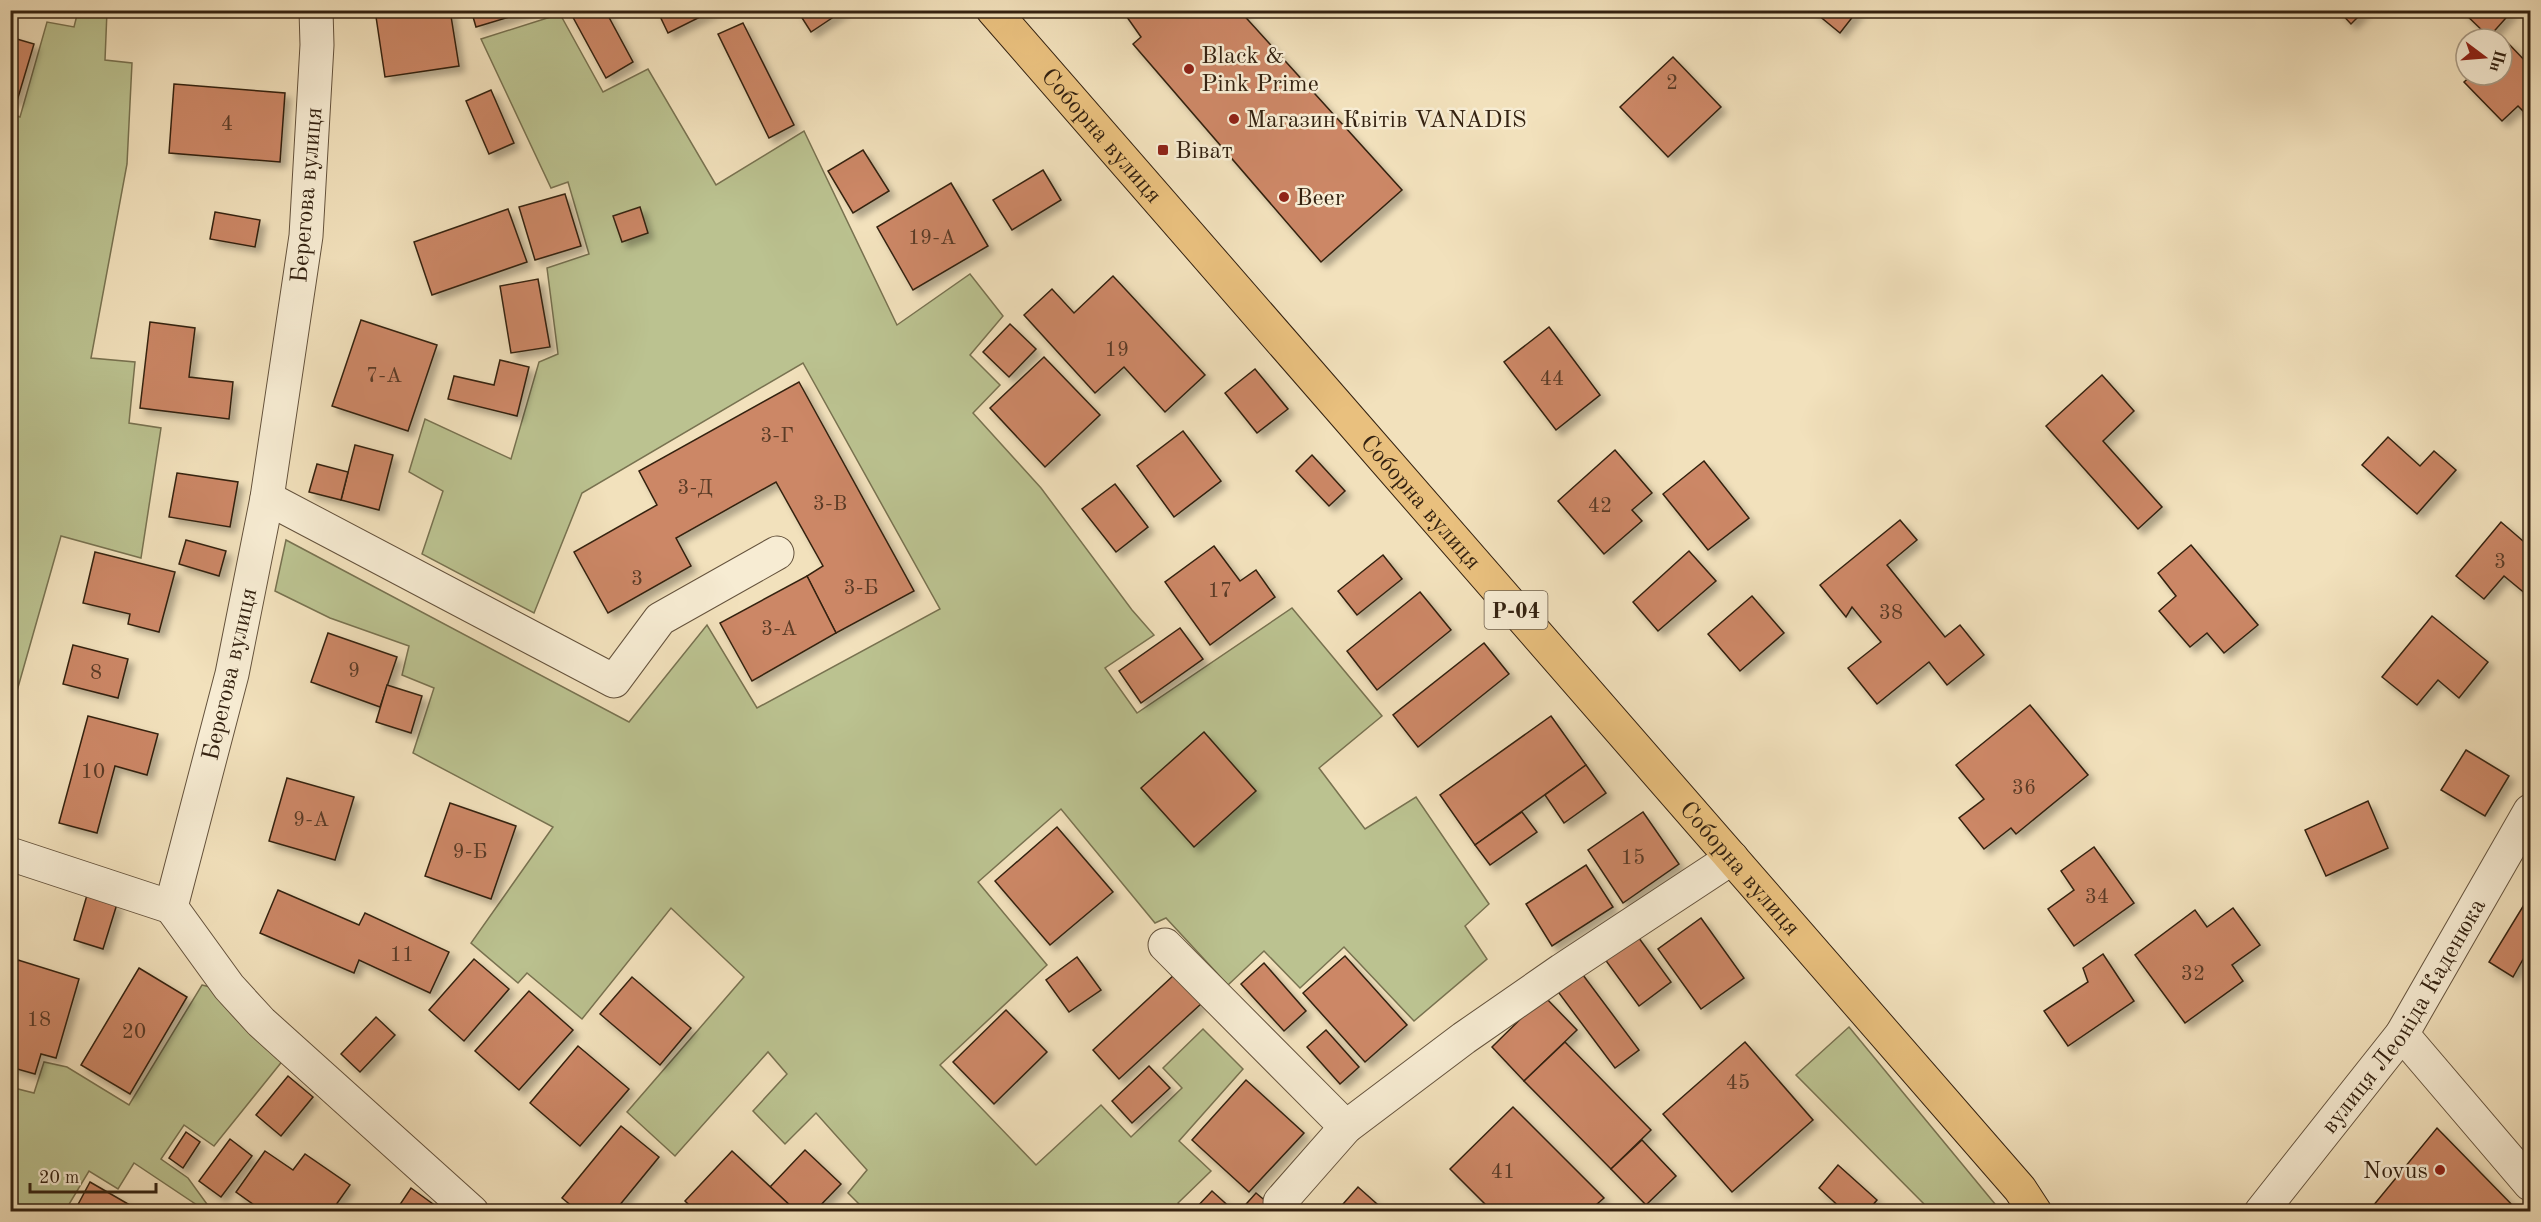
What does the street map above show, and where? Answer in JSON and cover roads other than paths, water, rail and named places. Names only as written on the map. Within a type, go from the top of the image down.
[{"type":"main road","name":"Соборна вулиця","points":[[993,10],[2020,1189],[2035,1212]]},
{"type":"street","name":"Берегова вулиця","points":[[171,908],[232,674],[267,498],[306,236],[317,45],[316,10]]},
{"type":"street","points":[[267,498],[614,681],[660,619],[777,553]]},
{"type":"street","name":"вулиця Леоніда Каденюка","points":[[2261,1212],[2402,1035],[2530,811]]},
{"type":"street","points":[[10,854],[171,908],[223,978],[261,1022],[472,1212]]},
{"type":"street","points":[[1280,1202],[1346,1127],[1464,1038],[1562,970],[1732,858]]},
{"type":"street","points":[[1165,945],[1346,1127]]},
{"type":"street","points":[[2402,1035],[2530,1184]]},
{"type":"place","name":"Black & Pink Prime","points":[[1189,69]]},
{"type":"place","name":"Магазин Квітів VANADIS","points":[[1234,119]]},
{"type":"place","name":"Віват","points":[[1163,150]]},
{"type":"place","name":"Beer","points":[[1284,197]]},
{"type":"place","name":"Novus","points":[[2440,1170]]}]
